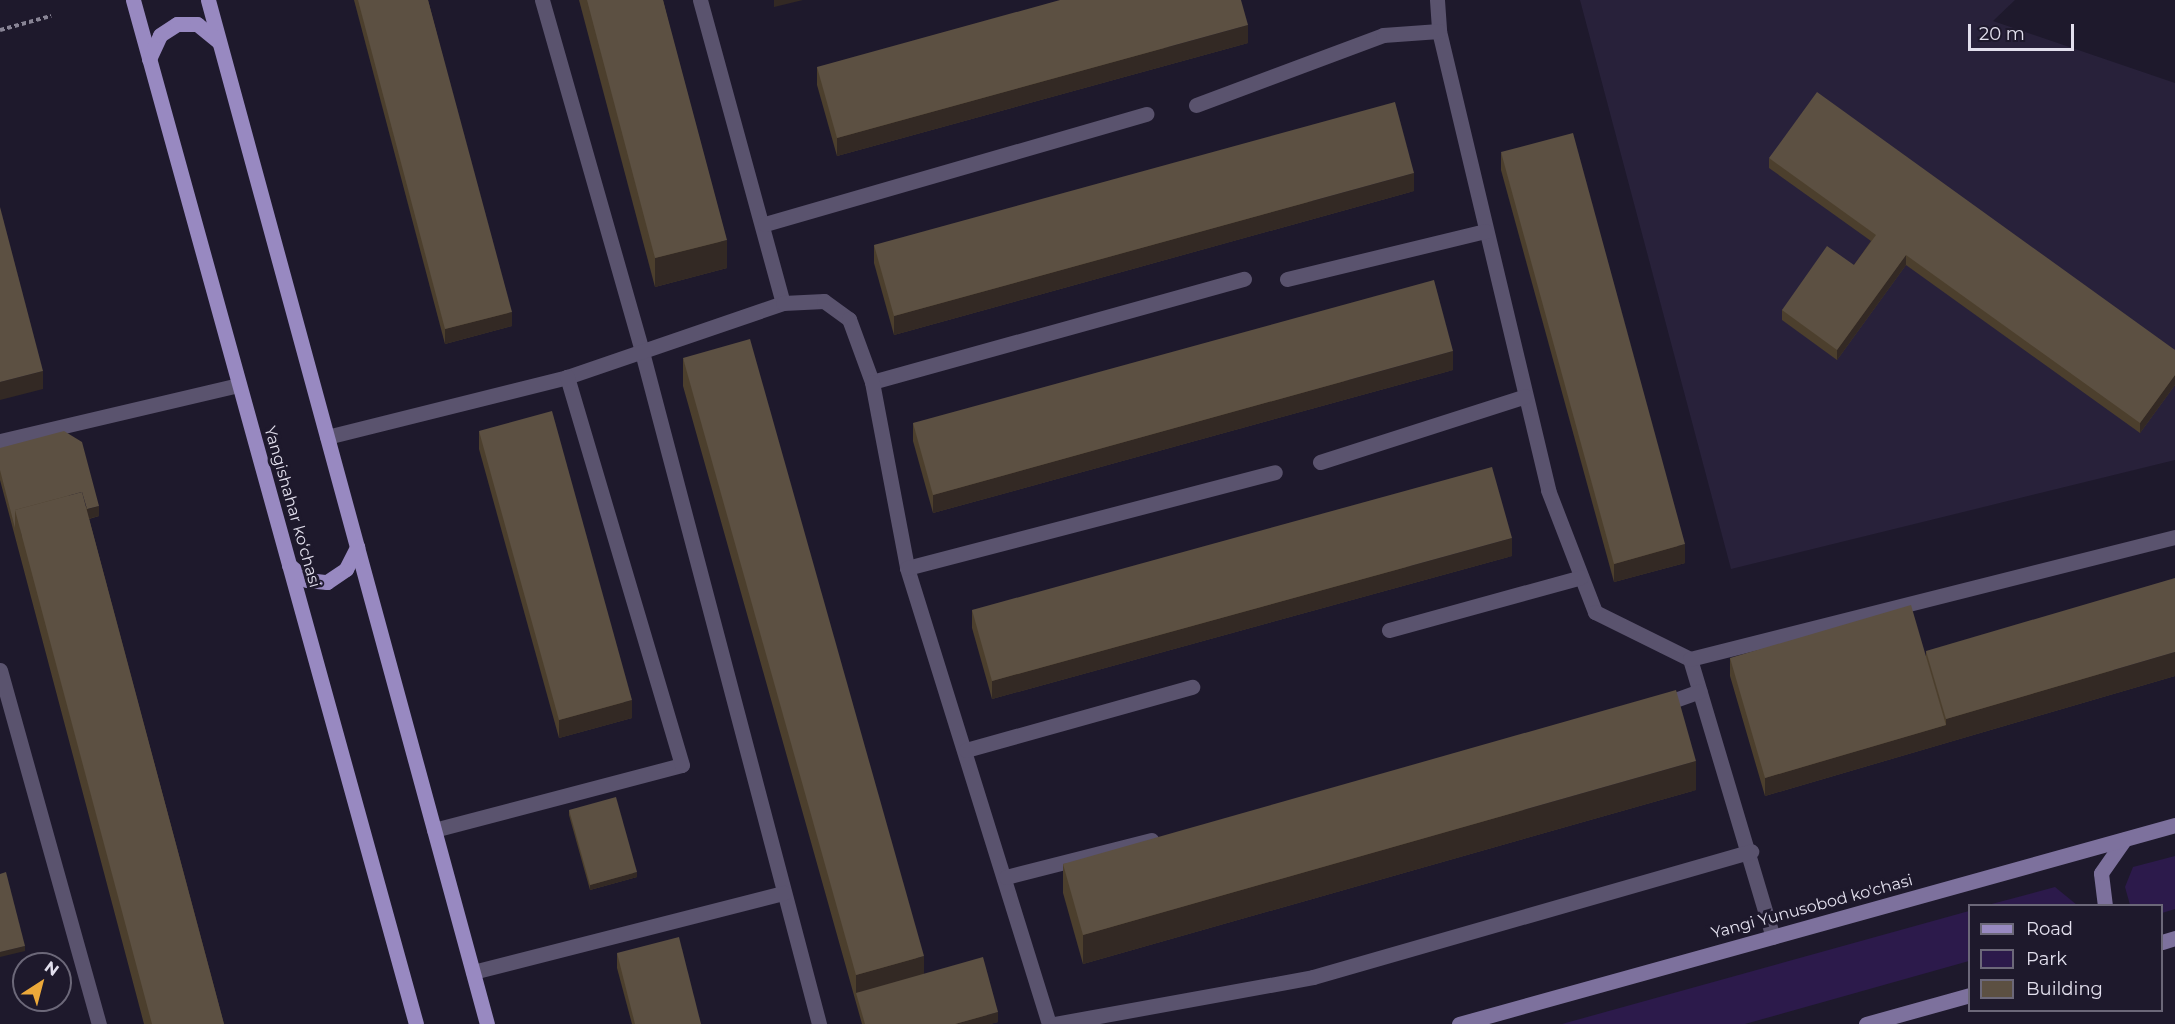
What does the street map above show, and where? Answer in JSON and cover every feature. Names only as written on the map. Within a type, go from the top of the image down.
[{"type":"main road","name":"Yangishahar ko‘chasi","points":[[133,0],[416,1024]]},
{"type":"main road","points":[[208,0],[487,1024]]},
{"type":"main road","points":[[149,59],[160,35],[177,24],[197,24],[219,42]]},
{"type":"main road","points":[[290,565],[307,580],[327,582],[346,569],[357,547]]},
{"type":"main road","name":"Yangi Yunusobod ko'chasi","points":[[1459,1024],[2175,825]]},
{"type":"main road","points":[[2105,904],[2101,873],[2124,840]]},
{"type":"main road","points":[[1866,1024],[1968,996]]},
{"type":"lane","points":[[542,0],[642,352],[819,1024]]},
{"type":"lane","points":[[700,0],[765,224],[783,303]]},
{"type":"lane","points":[[1437,0],[1439,31],[1548,490],[1594,612],[1690,659],[2175,537]]},
{"type":"lane","points":[[1196,105],[1383,34],[1439,31]]},
{"type":"lane","points":[[765,224],[1146,114]]},
{"type":"lane","points":[[1287,279],[1485,231]]},
{"type":"lane","points":[[872,382],[1244,279]]},
{"type":"lane","points":[[327,437],[567,377],[783,303],[824,302],[849,319],[872,382],[908,568],[1006,877],[1049,1024]]},
{"type":"lane","points":[[434,830],[682,765],[567,377]]},
{"type":"lane","points":[[0,441],[239,385]]},
{"type":"lane","points":[[1320,462],[1525,396]]},
{"type":"lane","points":[[908,568],[1275,472]]},
{"type":"lane","points":[[1389,630],[1581,577]]},
{"type":"lane","points":[[1690,659],[1751,851],[1773,937]]},
{"type":"lane","points":[[0,670],[99,1024]]},
{"type":"lane","points":[[966,750],[1192,687]]},
{"type":"lane","points":[[1641,712],[1701,691]]},
{"type":"lane","points":[[1006,877],[1169,835]]},
{"type":"lane","points":[[1055,1024],[1313,977],[1751,851]]},
{"type":"lane","points":[[473,972],[784,893]]},
{"type":"path","points":[[0,30],[51,16]]},
{"type":"shaded area","points":[[1580,0],[2015,0],[1993,21],[2175,83],[2175,460],[1731,569]]},
{"type":"green space","points":[[2175,856],[2175,909],[2163,913],[2163,904],[2130,904],[2125,887],[2133,867]]},
{"type":"green space","points":[[2055,887],[2076,904],[1992,904]]},
{"type":"green space","points":[[1968,911],[1968,961],[1745,1024],[1562,1024]]},
{"type":"building","points":[[358,0],[428,0],[512,312],[445,329]]},
{"type":"building","points":[[587,0],[663,0],[727,240],[655,258]]},
{"type":"building","points":[[1060,0],[1241,0],[1248,25],[837,138],[817,67]]},
{"type":"building","points":[[1817,92],[2175,350],[2175,375],[2140,423],[1906,255],[1837,350],[1782,310],[1827,246],[1854,265],[1876,235],[1769,158]]},
{"type":"building","points":[[1395,102],[1414,173],[894,316],[874,245]]},
{"type":"building","points":[[1573,133],[1685,544],[1614,564],[1501,152]]},
{"type":"building","points":[[0,207],[43,371],[0,382]]},
{"type":"building","points":[[1434,280],[1453,351],[933,495],[913,423]]},
{"type":"building","points":[[750,339],[924,956],[856,975],[683,358]]},
{"type":"building","points":[[552,411],[632,700],[559,720],[479,431]]},
{"type":"building","points":[[64,431],[82,442],[99,506],[87,509],[82,492],[15,510],[15,528],[0,470],[0,448]]},
{"type":"building","points":[[1492,467],[1512,538],[992,681],[972,610]]},
{"type":"building","points":[[82,492],[224,1024],[152,1024],[15,510]]},
{"type":"building","points":[[2175,578],[2175,652],[1946,719],[1926,651]]},
{"type":"building","points":[[1911,605],[1946,725],[1765,778],[1730,658]]},
{"type":"building","points":[[1676,690],[1696,761],[1083,935],[1063,864]]},
{"type":"building","points":[[616,797],[637,872],[590,885],[569,810]]},
{"type":"building","points":[[6,872],[25,946],[0,952],[0,874]]},
{"type":"building","points":[[679,937],[701,1024],[635,1024],[617,953]]},
{"type":"building","points":[[983,957],[998,1012],[955,1024],[865,1024],[856,993]]}]
